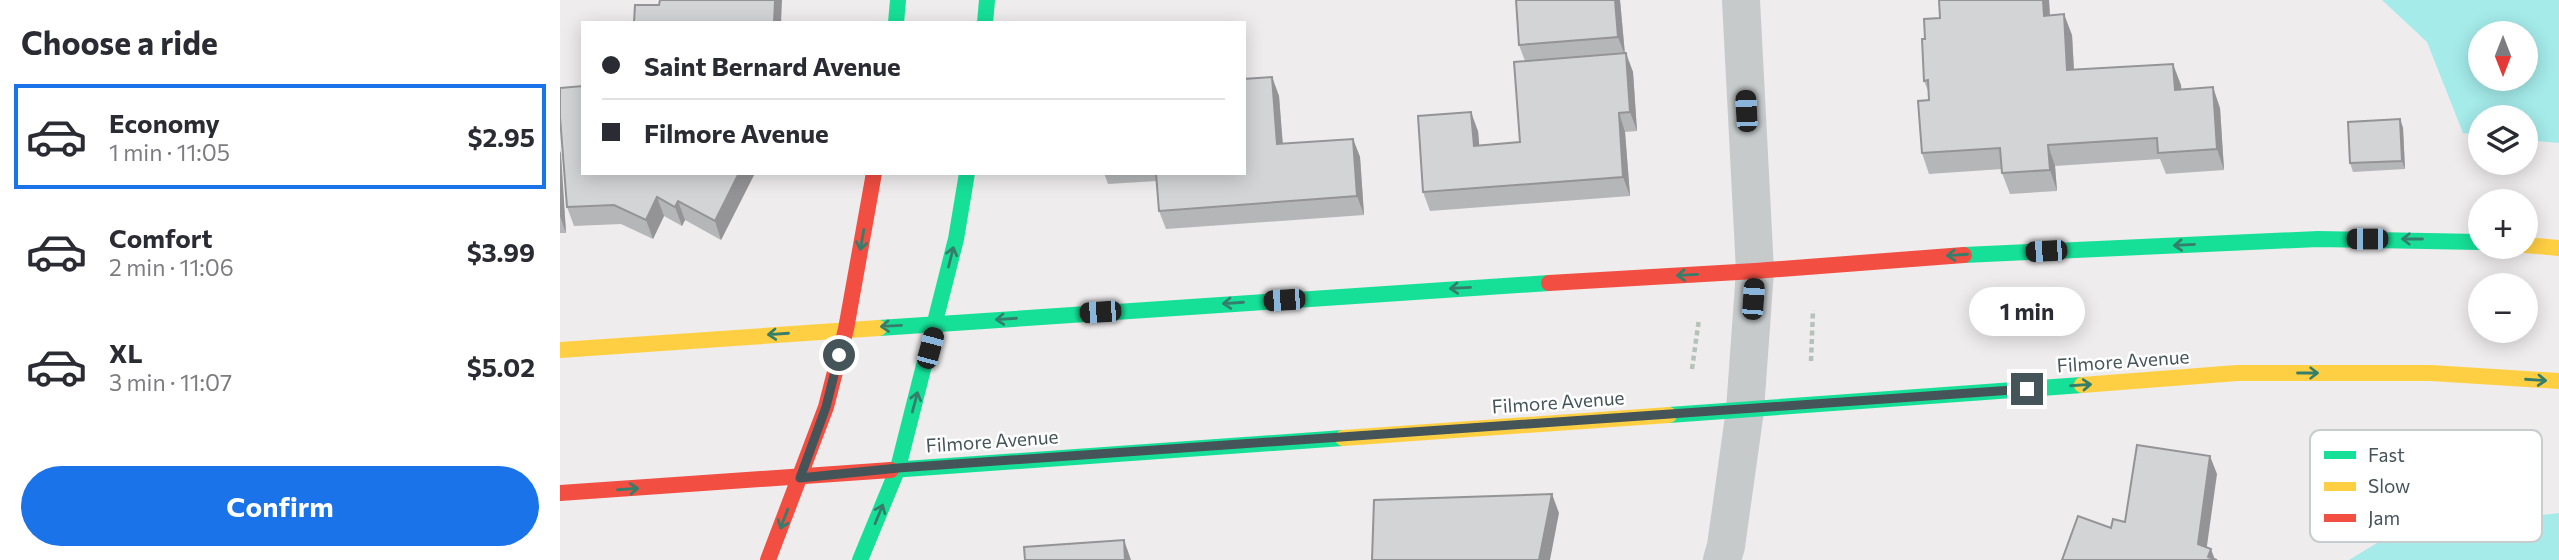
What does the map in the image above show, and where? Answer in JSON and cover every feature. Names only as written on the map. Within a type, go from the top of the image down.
[{"type":"street","points":[[896,21],[898,0]]},
{"type":"street","points":[[985,21],[987,0]]},
{"type":"street","points":[[1722,560],[1745,410],[1755,271],[1741,0]]},
{"type":"street","points":[[768,560],[826,407],[846,329],[874,175]]},
{"type":"street","points":[[860,560],[898,468],[956,239],[967,175]]},
{"type":"street","points":[[560,350],[1429,290],[1755,271],[1964,254],[2304,239],[2468,241]]},
{"type":"street","points":[[2538,246],[2559,248]]},
{"type":"street","name":"Filmore Avenue","points":[[560,494],[2237,373],[2431,373],[2559,381]]},
{"type":"path","points":[[1811,364],[1813,305]]},
{"type":"path","points":[[1692,372],[1700,314]]},
{"type":"water","points":[[2382,0],[2559,0],[2559,143],[2538,141],[2538,105],[2468,105],[2468,134],[2463,133],[2427,42]]},
{"type":"water","points":[[2559,513],[2559,560],[2349,560],[2379,542],[2542,542],[2542,515]]},
{"type":"building","points":[[660,0],[775,0],[774,21],[634,21],[635,5],[659,5]]},
{"type":"building","points":[[1516,0],[1615,0],[1618,37],[1519,45]]},
{"type":"building","points":[[1939,0],[2043,0],[2044,16],[2064,14],[2067,70],[2173,64],[2175,90],[2213,87],[2217,149],[2158,153],[2157,138],[2048,145],[2050,170],[2002,173],[2000,148],[1922,153],[1918,101],[1929,100],[1928,80],[1924,81],[1924,19],[1940,18]]},
{"type":"building","points":[[1626,53],[1630,112],[1619,113],[1623,177],[1423,192],[1418,116],[1471,112],[1474,146],[1520,142],[1514,62]]},
{"type":"building","points":[[1272,77],[1277,144],[1353,139],[1357,196],[1159,211],[1156,175],[1246,175],[1246,79]]},
{"type":"building","points":[[581,86],[581,175],[738,175],[715,221],[678,201],[675,207],[657,197],[646,220],[614,205],[567,207],[560,88]]},
{"type":"building","points":[[2400,119],[2402,161],[2350,163],[2348,122]]},
{"type":"building","points":[[2137,445],[2210,456],[2198,544],[2211,549],[2208,557],[2217,560],[2062,560],[2078,516],[2111,528],[2113,519],[2125,522]]},
{"type":"building","points":[[1552,494],[1539,560],[1372,560],[1374,500]]},
{"type":"building","points":[[1124,540],[1125,560],[1025,560],[1024,547]]},
{"type":"traffic: fast","points":[[896,21],[898,0]]},
{"type":"traffic: fast","points":[[985,21],[987,0]]},
{"type":"traffic: fast","points":[[860,560],[898,468],[956,239],[967,175]]},
{"type":"traffic: fast","points":[[1964,255],[2318,239],[2468,242]]},
{"type":"traffic: fast","points":[[879,328],[1549,283]]},
{"type":"traffic: fast","points":[[1669,415],[2082,385]]},
{"type":"traffic: fast","points":[[891,470],[1343,438]]},
{"type":"traffic: slow","points":[[2538,246],[2559,248]]},
{"type":"traffic: slow","points":[[560,350],[879,328]]},
{"type":"traffic: slow","points":[[2082,385],[2237,373],[2431,373],[2559,381]]},
{"type":"traffic: slow","points":[[1343,438],[1669,415]]},
{"type":"traffic: jam","points":[[768,560],[826,407],[846,329],[874,175]]},
{"type":"traffic: jam","points":[[1549,283],[1964,255]]},
{"type":"traffic: jam","points":[[560,493],[891,470]]},
{"type":"route","points":[[839,355],[826,407],[800,478],[898,468],[2027,389]]}]
